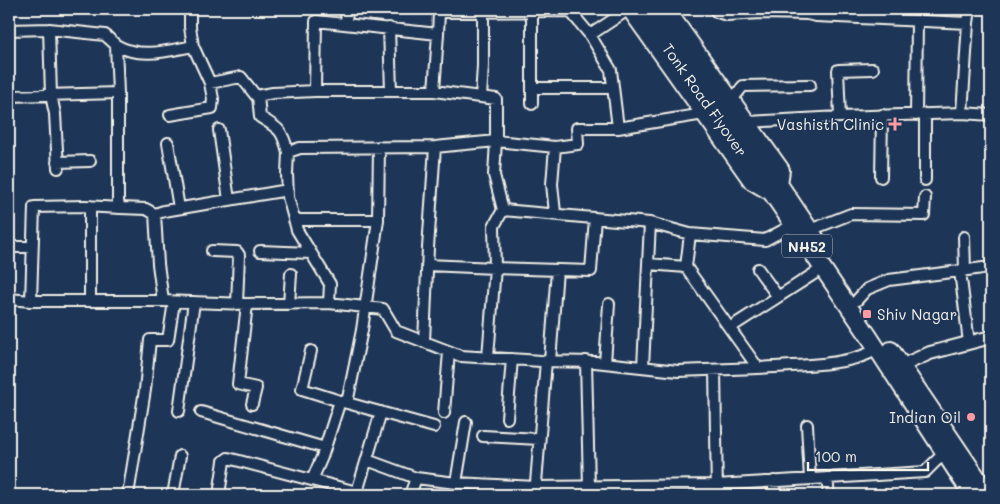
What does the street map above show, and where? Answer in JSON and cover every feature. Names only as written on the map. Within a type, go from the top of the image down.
[{"type":"highway","name":"NH52","points":[[634,9],[704,114],[752,181],[774,187],[810,230],[989,495]]},
{"type":"highway","name":"NH52","points":[[666,9],[781,170],[774,187],[793,225],[877,348],[972,495]]},
{"type":"main road","name":"Tonk Road Flyover","points":[[634,9],[761,168]]},
{"type":"main road","name":"Tonk Road Flyover","points":[[654,9],[774,187]]},
{"type":"street","points":[[170,115],[212,108],[213,99],[210,83],[193,46],[190,9]]},
{"type":"street","points":[[346,24],[347,9]]},
{"type":"street","points":[[590,35],[626,11],[634,9]]},
{"type":"street","points":[[715,9],[717,12],[727,15],[761,11],[807,14],[816,12],[917,21],[968,23]]},
{"type":"street","points":[[962,113],[970,9]]},
{"type":"street","points":[[434,91],[439,10],[483,12],[569,10],[590,35],[611,70],[618,128]]},
{"type":"street","points":[[532,11],[532,104]]},
{"type":"street","points":[[481,97],[483,12]]},
{"type":"street","points":[[315,91],[316,21],[438,34]]},
{"type":"street","points":[[917,21],[925,180]]},
{"type":"street","points":[[389,28],[391,91]]},
{"type":"street","points":[[9,30],[49,29],[105,35],[126,51],[149,53],[193,46]]},
{"type":"street","points":[[49,29],[51,94],[57,165],[90,161]]},
{"type":"street","points":[[116,45],[120,208]]},
{"type":"street","points":[[840,117],[838,70],[874,69]]},
{"type":"street","points":[[210,83],[241,77],[256,96],[273,93],[315,91],[434,91],[496,99],[494,175],[503,210],[494,226],[495,268],[488,357]]},
{"type":"street","points":[[732,100],[743,86],[810,85]]},
{"type":"street","points":[[532,88],[613,88]]},
{"type":"street","points":[[9,96],[118,93]]},
{"type":"street","points":[[258,96],[260,117],[278,127],[282,134],[288,152],[288,190],[294,220],[297,230],[330,284],[329,304]]},
{"type":"street","points":[[748,122],[921,114],[962,113],[991,115]]},
{"type":"street","points":[[288,152],[300,148],[435,147],[496,141],[556,147],[578,144],[577,128],[618,128],[704,114]]},
{"type":"street","points":[[881,177],[882,116]]},
{"type":"street","points":[[219,130],[228,200]]},
{"type":"street","points":[[168,143],[179,208]]},
{"type":"street","points":[[312,480],[343,402],[358,355],[378,220],[379,147]]},
{"type":"street","points":[[424,342],[435,147]]},
{"type":"street","points":[[555,213],[552,184],[556,147]]},
{"type":"street","points":[[31,301],[34,207],[90,206],[146,209],[155,214],[179,208],[288,190]]},
{"type":"street","points":[[810,230],[851,214],[924,215],[925,197]]},
{"type":"street","points":[[90,206],[90,301]]},
{"type":"street","points":[[503,210],[555,213],[650,224],[690,234],[765,240],[793,225]]},
{"type":"street","points":[[128,495],[145,390],[150,340],[168,340],[168,302],[158,264],[155,214]]},
{"type":"street","points":[[427,265],[591,271],[595,218]]},
{"type":"street","points":[[294,220],[378,220]]},
{"type":"street","points":[[642,367],[650,224]]},
{"type":"street","points":[[690,234],[686,266],[758,368]]},
{"type":"street","points":[[964,237],[963,271],[968,343]]},
{"type":"street","points":[[9,247],[32,247]]},
{"type":"street","points":[[212,250],[237,252],[239,255],[242,304],[238,384],[256,388],[252,404]]},
{"type":"street","points":[[260,251],[311,253]]},
{"type":"street","points":[[648,264],[686,266]]},
{"type":"street","points":[[857,300],[867,289],[888,280],[991,267]]},
{"type":"street","points":[[731,328],[823,268]]},
{"type":"street","points":[[758,269],[778,297]]},
{"type":"street","points":[[535,491],[557,270]]},
{"type":"street","points":[[289,304],[291,274]]},
{"type":"street","points":[[9,298],[31,301],[329,304],[365,307],[383,309],[396,330],[460,356],[548,361],[586,361],[678,371],[840,362],[867,354],[877,348]]},
{"type":"street","points":[[179,411],[194,302]]},
{"type":"street","points":[[605,363],[609,304]]},
{"type":"street","points":[[901,366],[930,353],[991,337]]},
{"type":"street","points":[[311,352],[302,389],[434,427]]},
{"type":"street","points":[[444,413],[449,352]]},
{"type":"street","points":[[507,418],[512,359]]},
{"type":"street","points":[[586,361],[589,487]]},
{"type":"street","points":[[714,370],[716,490]]},
{"type":"street","points":[[201,412],[325,448]]},
{"type":"street","points":[[219,495],[224,461],[228,458],[312,480],[356,494],[381,412]]},
{"type":"street","points":[[456,483],[466,422]]},
{"type":"street","points":[[807,426],[810,479]]},
{"type":"street","points":[[483,436],[539,439]]},
{"type":"street","points":[[367,460],[416,478],[456,483],[489,484],[535,491],[589,487],[605,491],[662,491],[716,490],[774,481],[925,472],[944,453]]},
{"type":"street","points":[[173,495],[180,456]]},
{"type":"street","points":[[410,495],[416,478]]},
{"type":"street","points":[[828,478],[829,495]]},
{"type":"street","points":[[774,481],[774,495]]},
{"type":"street","points":[[488,495],[489,484]]},
{"type":"place","name":"Vashisth Clinic","points":[[895,124]]},
{"type":"place","name":"Shiv Nagar","points":[[867,314]]},
{"type":"place","name":"Indian Oil","points":[[971,417]]}]
